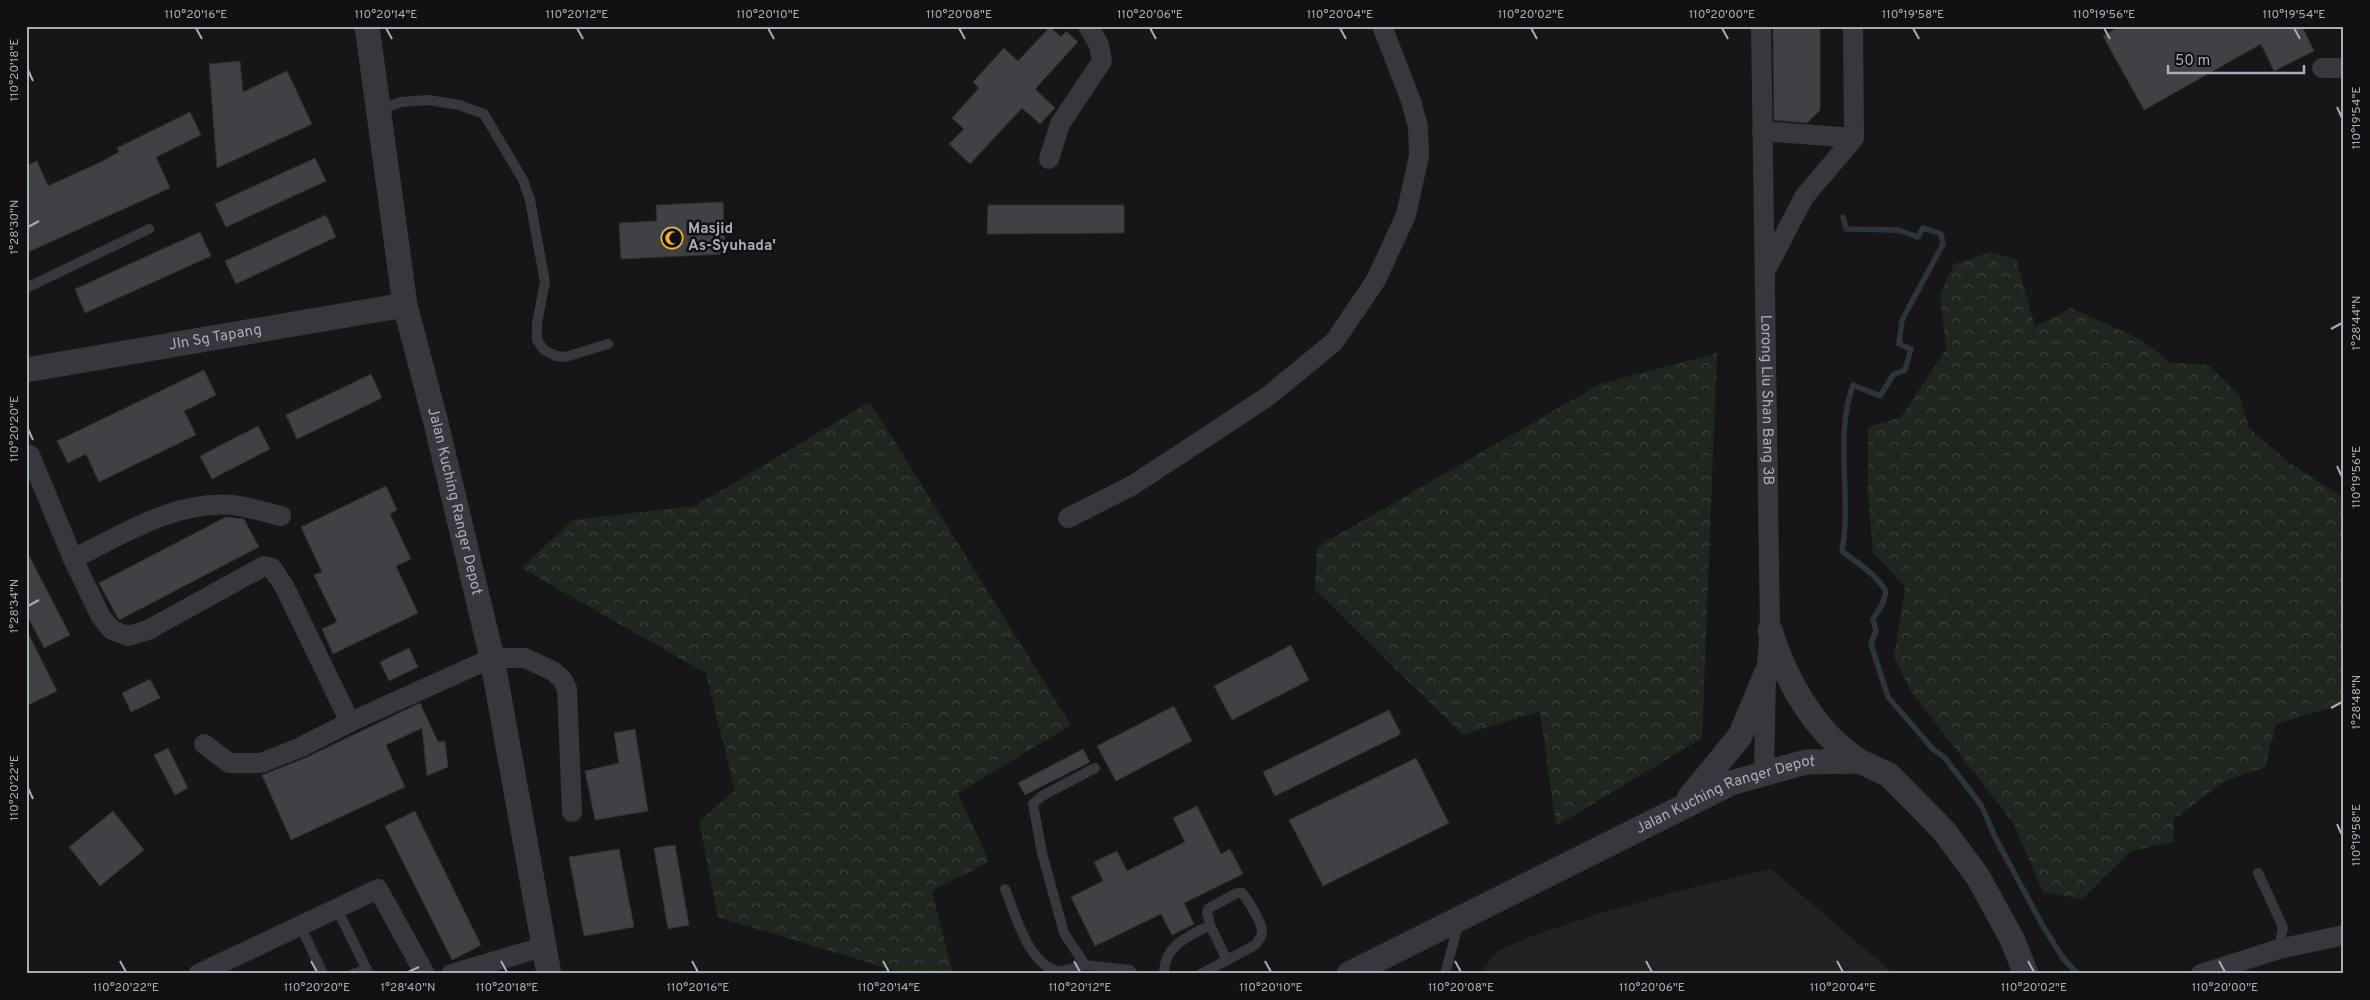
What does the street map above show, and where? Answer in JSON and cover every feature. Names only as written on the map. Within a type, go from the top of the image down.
[{"type":"street","name":"Jalan Kuching Ranger Depot","points":[[367,26],[404,305],[437,427],[492,658],[549,974]]},
{"type":"street","points":[[1050,159],[1060,124],[1102,61],[1100,45],[1088,26]]},
{"type":"street","points":[[1068,518],[1133,485],[1267,397],[1334,342],[1376,280],[1406,215],[1418,156],[1418,127],[1411,101],[1382,26]]},
{"type":"street","name":"Lorong Liu Shan Bang 3B","points":[[1760,26],[1770,630],[1766,674],[1764,773]]},
{"type":"street","points":[[1765,272],[1804,197],[1854,138],[1854,26]]},
{"type":"street","points":[[2322,68],[2344,68]]},
{"type":"street","points":[[1762,131],[1854,138]]},
{"type":"street","name":"Jln Sg Tapang","points":[[26,370],[404,305]]},
{"type":"street","points":[[30,455],[73,558],[101,617],[112,630],[128,636],[148,630],[264,566],[272,568],[284,586],[350,722]]},
{"type":"street","points":[[73,558],[160,516],[203,506],[239,506],[281,516]]},
{"type":"street","points":[[1770,630],[1780,659],[1804,705],[1827,735],[1859,761]]},
{"type":"street","points":[[204,744],[230,763],[261,763],[299,748],[350,722],[492,658],[525,658],[553,671],[562,679],[567,690],[572,812]]},
{"type":"street","points":[[1681,808],[1740,736],[1766,674]]},
{"type":"street","name":"Jalan Kuching Ranger Depot","points":[[1349,974],[1732,783],[1806,762],[1859,761],[1889,775],[1944,831],[1978,877],[2012,939],[2026,974]]},
{"type":"street","points":[[198,974],[378,889],[425,974]]},
{"type":"street","points":[[2202,974],[2279,949],[2344,935]]},
{"type":"street","points":[[451,974],[543,947]]},
{"type":"lane","points":[[378,110],[401,102],[428,100],[459,105],[484,114],[523,180],[530,200],[545,282],[537,322],[537,340],[544,350],[556,356],[565,357],[608,344]]},
{"type":"lane","points":[[26,288],[149,229]]},
{"type":"lane","points":[[1086,965],[1064,933],[1042,853],[1033,804],[1042,796],[1095,768]]},
{"type":"lane","points":[[2258,873],[2283,927],[2279,949]]},
{"type":"lane","points":[[1005,889],[1034,956],[1045,967],[1060,971],[1086,965],[1130,970],[1133,974]]},
{"type":"lane","points":[[1201,974],[1255,945],[1260,939],[1262,931],[1242,893],[1236,893],[1209,908],[1207,912],[1210,925],[1227,960]]},
{"type":"lane","points":[[337,909],[368,972],[353,974]]},
{"type":"lane","points":[[1445,974],[1461,918]]},
{"type":"lane","points":[[300,925],[323,974]]},
{"type":"lane","points":[[1164,974],[1168,953],[1176,944],[1210,925]]},
{"type":"shaded area","points":[[1771,869],[1894,974],[1479,974],[1498,951],[1529,937],[1604,912],[1710,883]]},
{"type":"green space","points":[[1990,252],[2016,259],[2035,327],[2071,308],[2142,340],[2171,363],[2208,365],[2239,395],[2249,428],[2288,462],[2344,498],[2344,704],[2276,724],[2265,767],[2225,781],[2174,819],[2173,842],[2131,851],[2082,899],[2043,892],[2014,824],[1911,692],[1894,657],[1905,587],[1873,552],[1868,493],[1868,427],[1901,417],[1946,349],[1940,294],[1954,264]]},
{"type":"green space","points":[[1717,353],[1702,738],[1556,826],[1540,711],[1463,735],[1315,590],[1317,547],[1600,384]]},
{"type":"green space","points":[[870,402],[1071,725],[958,793],[989,862],[932,891],[953,974],[906,974],[718,917],[699,821],[735,790],[706,673],[521,568],[573,520],[695,506]]},
{"type":"building","points":[[1773,26],[1820,26],[1820,110],[1807,123],[1774,120]]},
{"type":"building","points":[[2120,26],[2302,26],[2314,51],[2274,71],[2261,44],[2144,110],[2103,36]]},
{"type":"building","points":[[1050,27],[1061,37],[1066,31],[1078,42],[1035,89],[1055,108],[1040,124],[1022,108],[970,164],[949,144],[964,129],[952,118],[979,88],[973,82],[1004,48],[1018,61]]},
{"type":"building","points":[[240,61],[243,92],[287,71],[312,124],[217,168],[209,64]]},
{"type":"building","points":[[190,112],[201,135],[156,157],[170,188],[26,253],[26,166],[37,161],[48,186],[103,161],[119,152],[117,148]]},
{"type":"building","points":[[315,158],[326,181],[226,227],[215,204]]},
{"type":"building","name":"Masjid As-Syuhada'","points":[[723,202],[725,254],[621,259],[619,223],[657,221],[656,205]]},
{"type":"building","points":[[988,205],[1124,205],[1124,233],[987,234]]},
{"type":"building","points":[[326,215],[336,237],[236,284],[225,261]]},
{"type":"building","points":[[200,232],[211,256],[85,313],[75,289]]},
{"type":"building","points":[[204,370],[216,395],[184,411],[196,435],[99,482],[86,454],[68,463],[57,441]]},
{"type":"building","points":[[371,374],[382,398],[297,439],[286,415]]},
{"type":"building","points":[[258,426],[270,449],[212,479],[200,456]]},
{"type":"building","points":[[386,486],[397,510],[390,514],[411,559],[396,566],[418,613],[333,654],[322,629],[337,622],[314,575],[322,572],[301,527]]},
{"type":"building","points":[[226,517],[244,519],[259,547],[119,620],[99,583]]},
{"type":"building","points":[[26,550],[70,635],[44,648],[26,613]]},
{"type":"building","points":[[26,629],[57,691],[26,706]]},
{"type":"building","points":[[1291,645],[1309,680],[1232,720],[1214,686]]},
{"type":"building","points":[[409,648],[418,667],[389,681],[380,662]]},
{"type":"building","points":[[150,679],[160,698],[131,712],[122,693]]},
{"type":"building","points":[[420,703],[438,742],[445,741],[448,767],[427,776],[422,728],[386,745],[405,787],[291,840],[262,775],[303,759]]},
{"type":"building","points":[[1174,706],[1192,741],[1116,781],[1097,746]]},
{"type":"building","points":[[1389,710],[1401,734],[1275,796],[1263,772]]},
{"type":"building","points":[[635,729],[648,811],[595,820],[585,771],[619,763],[614,733]]},
{"type":"building","points":[[168,748],[188,788],[175,795],[154,755]]},
{"type":"building","points":[[1083,749],[1090,762],[1025,795],[1018,783]]},
{"type":"building","points":[[1416,758],[1449,823],[1323,886],[1289,820]]},
{"type":"building","points":[[1197,806],[1221,854],[1230,849],[1243,874],[1184,903],[1194,924],[1172,935],[1161,914],[1095,946],[1071,897],[1103,881],[1094,862],[1117,851],[1127,871],[1185,842],[1173,818]]},
{"type":"building","points":[[113,811],[144,850],[100,886],[69,847]]},
{"type":"building","points":[[415,811],[481,945],[452,960],[385,826]]},
{"type":"building","points":[[675,845],[689,925],[668,929],[654,848]]},
{"type":"building","points":[[619,849],[634,927],[584,936],[569,857]]},
{"type":"waterway","points":[[1843,217],[1846,229],[1898,230],[1918,237],[1923,228],[1941,234],[1943,244],[1902,320],[1899,344],[1911,349],[1905,370],[1893,375],[1880,396],[1853,385],[1847,405],[1845,426],[1845,530],[1842,551],[1872,574],[1886,592],[1882,605],[1873,619],[1876,631],[1871,644],[1888,697],[1933,749],[1945,758],[1981,805],[1996,839],[2044,928],[2063,958],[2078,974]]},
{"type":"place","name":"Masjid As-Syuhada'","points":[[672,238]]}]
